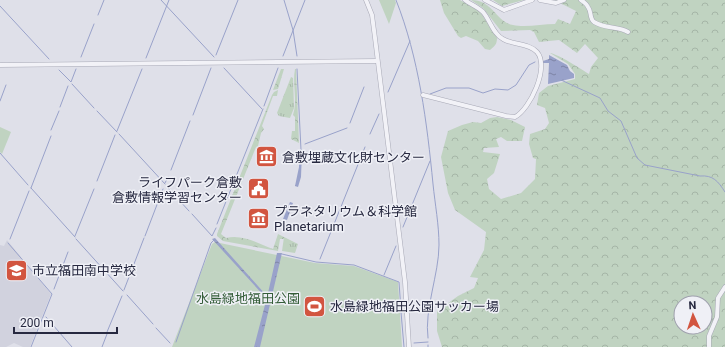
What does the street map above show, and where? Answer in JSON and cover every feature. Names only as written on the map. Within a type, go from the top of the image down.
[{"type":"street","points":[[366,0],[372,15],[405,282],[410,347]]},
{"type":"street","points":[[423,95],[515,117],[524,109],[537,88],[540,77],[540,62],[537,52],[530,47],[502,38],[480,9],[465,0]]},
{"type":"street","points":[[485,0],[504,10],[532,0]]},
{"type":"street","points":[[540,0],[556,3],[564,0]]},
{"type":"street","points":[[582,0],[590,9],[590,16],[594,21],[608,28],[619,28],[628,32]]},
{"type":"street","points":[[0,65],[377,60]]},
{"type":"street","points":[[708,347],[709,336],[717,317],[718,298],[725,287]]},
{"type":"shaded area","name":"市立福田南中学校","points":[[7,240],[51,294],[30,347],[23,347],[14,343],[6,347],[0,347],[0,245],[4,246]]},
{"type":"green space","points":[[379,0],[395,0],[396,3],[389,24]]},
{"type":"green space","points":[[440,0],[460,0],[479,10],[497,38],[497,42],[494,46],[490,50],[485,49],[478,41],[466,36],[461,38],[458,36],[444,13]]},
{"type":"green space","points":[[471,0],[484,3],[507,23],[518,26],[528,26],[555,24],[558,19],[570,24],[576,11],[554,0],[725,0],[725,347],[442,347],[437,331],[437,311],[458,296],[474,288],[478,278],[470,277],[484,250],[486,232],[455,210],[448,193],[441,157],[448,131],[462,125],[473,122],[481,123],[490,118],[497,117],[511,120],[525,127],[522,141],[507,141],[501,137],[496,139],[499,147],[484,148],[483,152],[500,154],[494,173],[487,179],[489,189],[501,199],[521,193],[535,179],[536,159],[533,158],[529,144],[530,134],[545,129],[549,123],[545,108],[537,105],[539,93],[548,86],[575,79],[575,74],[568,64],[550,53],[564,59],[589,74],[591,67],[598,58],[585,44],[577,53],[559,40],[539,42],[534,32],[530,30],[501,31],[483,8]]},
{"type":"green space","points":[[493,0],[524,0],[502,6]]},
{"type":"green space","points":[[281,69],[284,69],[278,89],[273,90]]},
{"type":"green space","points":[[295,69],[299,143],[291,139],[292,131],[295,131],[295,117],[293,115],[295,104]]},
{"type":"green space","points":[[291,77],[293,78],[294,108],[290,118],[279,116],[277,113]]},
{"type":"green space","points":[[278,90],[277,96],[273,96],[262,126],[264,129],[261,133],[258,146],[256,147],[221,234],[226,238],[244,238],[273,249],[278,234],[284,237],[284,239],[280,239],[278,251],[223,241],[217,236],[217,234],[272,95]]},
{"type":"green space","points":[[0,127],[11,132],[2,154],[0,152]]},
{"type":"green space","points":[[284,237],[298,244],[295,253],[282,251]]},
{"type":"green space","name":"水島緑地福田公園","points":[[215,242],[315,263],[354,266],[398,282],[402,347],[172,347],[212,244]]},
{"type":"water","points":[[549,55],[567,65],[570,71],[574,74],[574,78],[548,84],[549,63],[543,63],[543,61],[549,59]]},
{"type":"water","points":[[299,150],[302,151],[301,177],[298,187],[295,186],[299,167]]},
{"type":"water","points":[[290,202],[293,203],[287,220],[283,219]]},
{"type":"water","points":[[215,238],[266,295],[268,293],[277,253],[282,253],[260,347],[254,347],[266,298],[212,239]]},
{"type":"waterway","points":[[98,15],[104,0]]},
{"type":"waterway","points":[[161,0],[214,57]]},
{"type":"waterway","points":[[146,58],[169,0]]},
{"type":"waterway","points":[[216,55],[238,0]]},
{"type":"waterway","points":[[284,0],[293,30],[297,56]]},
{"type":"waterway","points":[[283,56],[305,0]]},
{"type":"waterway","points":[[396,0],[411,45],[421,91],[438,222],[439,245],[437,268],[428,316],[428,338]]},
{"type":"waterway","points":[[0,6],[49,59]]},
{"type":"waterway","points":[[81,57],[94,24]]},
{"type":"waterway","points":[[388,92],[410,41]]},
{"type":"waterway","points":[[430,94],[446,88],[469,88],[483,93],[495,89],[508,90],[516,85],[529,65],[535,62]]},
{"type":"waterway","points":[[193,115],[211,68]]},
{"type":"waterway","points":[[224,68],[262,109]]},
{"type":"waterway","points":[[264,106],[278,68]]},
{"type":"waterway","points":[[59,70],[71,82],[76,69]]},
{"type":"waterway","points":[[117,131],[142,69]]},
{"type":"waterway","points":[[297,69],[301,150]]},
{"type":"waterway","points":[[561,80],[600,98],[608,111],[621,121],[637,158],[645,165],[712,178],[725,192]]},
{"type":"waterway","points":[[72,84],[94,108]]},
{"type":"waterway","points":[[0,101],[6,85]]},
{"type":"waterway","points":[[60,107],[68,86]]},
{"type":"waterway","points":[[350,123],[364,87]]},
{"type":"waterway","points":[[217,224],[263,109]]},
{"type":"waterway","points":[[51,130],[59,111]]},
{"type":"waterway","points":[[97,111],[117,132]]},
{"type":"waterway","points":[[370,134],[379,114]]},
{"type":"waterway","points":[[171,170],[190,121]]},
{"type":"waterway","points":[[305,144],[347,128]]},
{"type":"waterway","points":[[119,134],[165,184]]},
{"type":"waterway","points":[[97,181],[115,135]]},
{"type":"waterway","points":[[31,188],[51,136]]},
{"type":"waterway","points":[[320,259],[365,147]]},
{"type":"waterway","points":[[0,153],[28,185]]},
{"type":"waterway","points":[[403,227],[430,161]]},
{"type":"waterway","points":[[165,183],[168,177]]},
{"type":"waterway","points":[[31,188],[75,237]]},
{"type":"waterway","points":[[168,188],[189,211]]},
{"type":"waterway","points":[[75,236],[94,189]]},
{"type":"waterway","points":[[145,236],[163,189]]},
{"type":"waterway","points":[[10,239],[29,191]]},
{"type":"waterway","points":[[192,214],[212,236],[216,228]]},
{"type":"waterway","points":[[124,290],[144,238]]},
{"type":"waterway","points":[[76,239],[123,291]]},
{"type":"waterway","points":[[176,342],[211,243],[214,240]]},
{"type":"waterway","points":[[8,243],[52,294],[31,347]]},
{"type":"waterway","points":[[384,275],[396,246]]},
{"type":"waterway","points":[[54,289],[68,252]]},
{"type":"waterway","points":[[282,254],[316,262],[354,265],[399,282],[401,310]]},
{"type":"waterway","points":[[127,295],[153,324]]},
{"type":"waterway","points":[[107,332],[122,296]]},
{"type":"waterway","points":[[401,312],[404,347]]},
{"type":"waterway","points":[[46,317],[72,347]]},
{"type":"waterway","points":[[156,328],[170,343]]},
{"type":"waterway","points":[[102,347],[107,334]]},
{"type":"waterway","points":[[414,343],[428,342]]},
{"type":"place","name":"倉敷埋蔵文化財センター","points":[[266,157]]},
{"type":"place","name":"ライフパーク倉敷 倉敷情報学習センター","points":[[258,189]]},
{"type":"place","name":"プラネタリウム＆科学館 Planetarium","points":[[258,218]]},
{"type":"place","name":"市立福田南中学校","points":[[16,270]]},
{"type":"place","name":"水島緑地福田公園サッカー場","points":[[315,306]]}]
